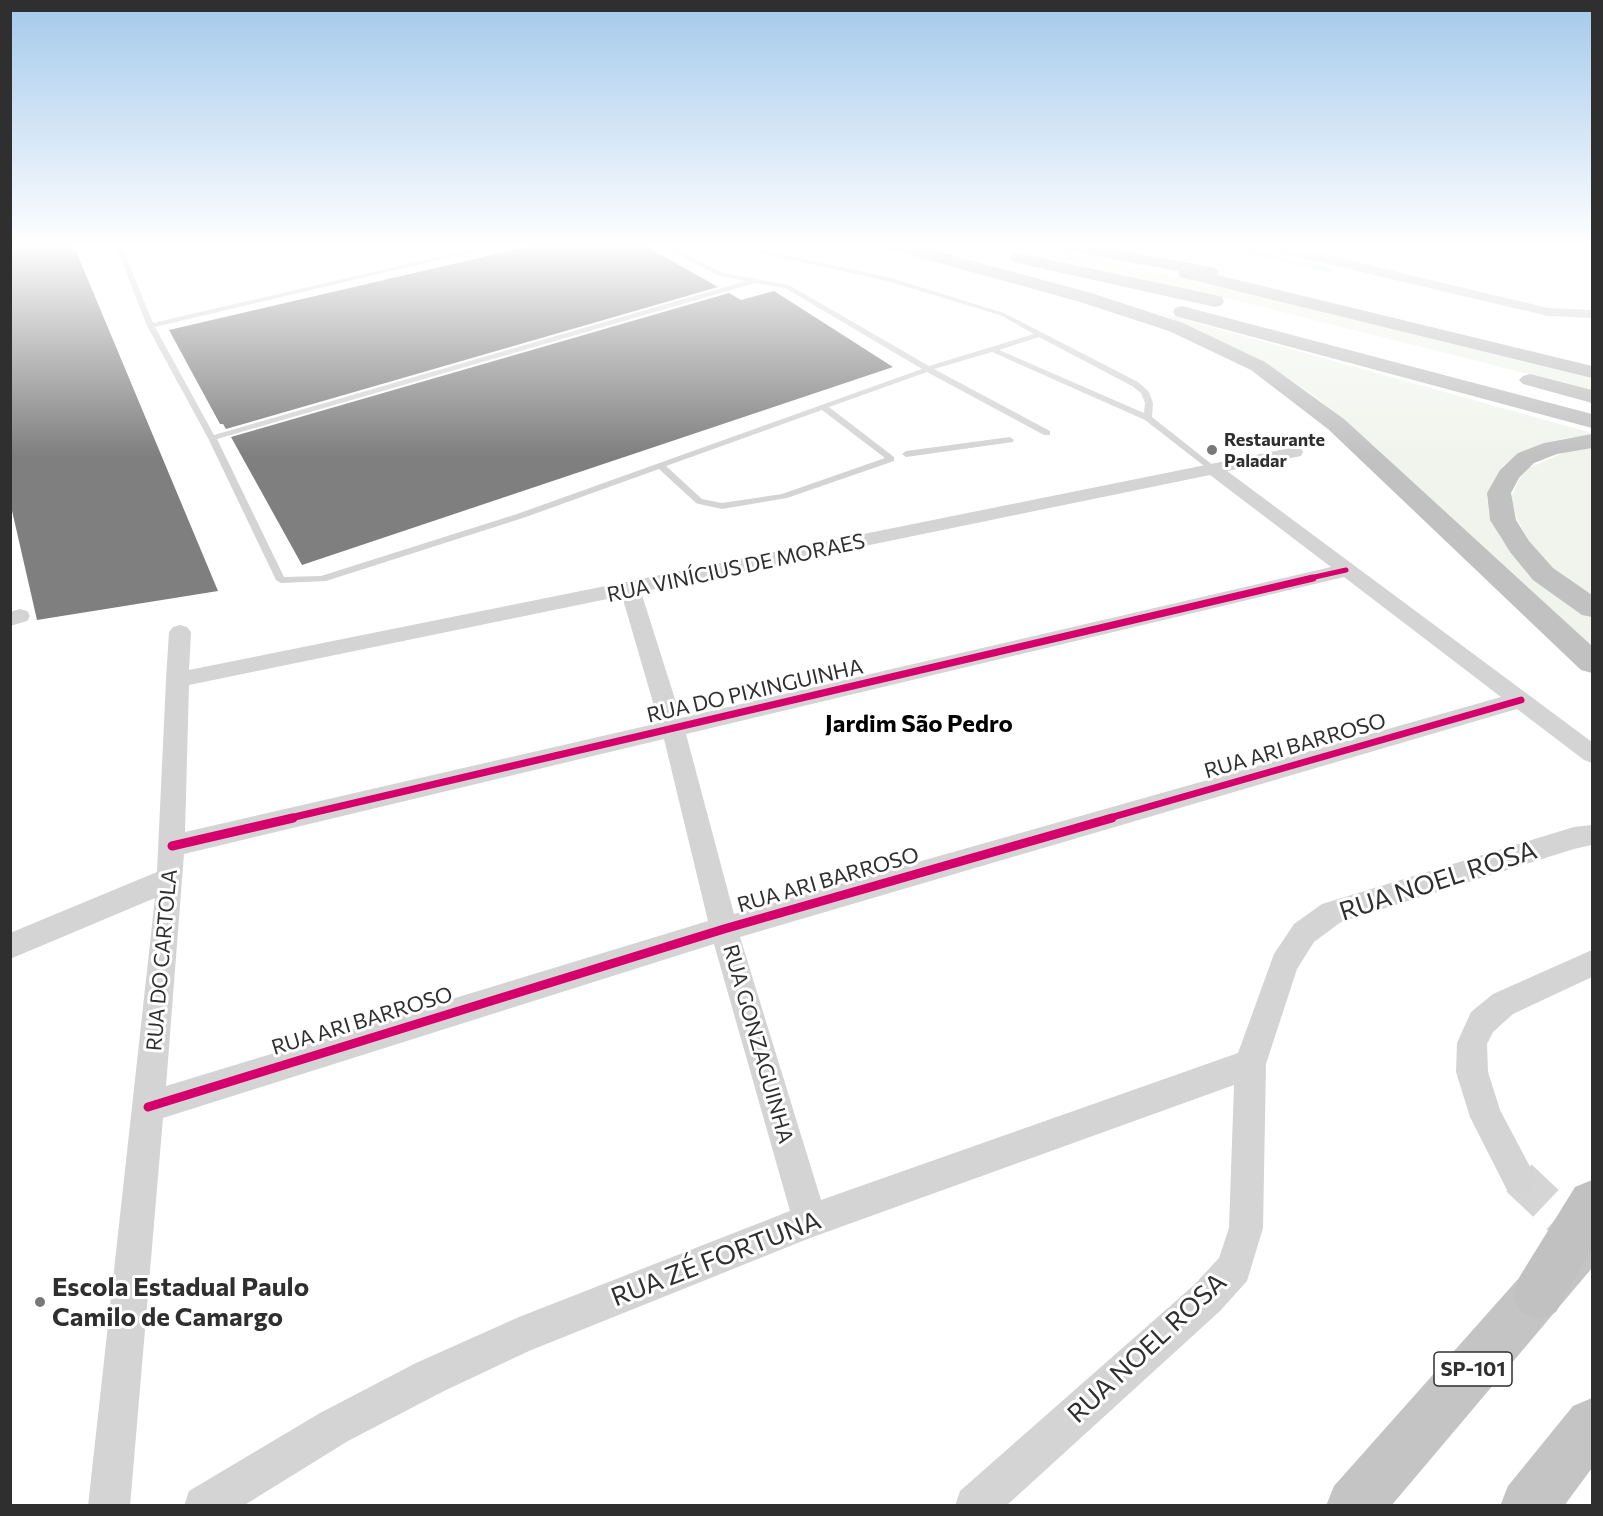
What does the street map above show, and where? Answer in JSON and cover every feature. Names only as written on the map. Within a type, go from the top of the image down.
[{"type":"highway","points":[[1138,315],[1176,327],[1258,366],[1298,393],[1336,424],[1593,663]]},
{"type":"highway","points":[[1190,315],[1593,421]]},
{"type":"highway","points":[[1355,315],[1593,372]]},
{"type":"highway","points":[[1400,315],[1593,358]]},
{"type":"highway","points":[[1512,376],[1593,397]]},
{"type":"highway","points":[[1593,441],[1552,448],[1526,458],[1509,475],[1499,493],[1503,520],[1518,546],[1543,574],[1593,608]]},
{"type":"highway","points":[[1538,1294],[1593,1204]]},
{"type":"highway","name":"SP-101","points":[[1354,1506],[1593,1232]]},
{"type":"highway","points":[[1528,1506],[1593,1425]]},
{"type":"street","name":"RUA VINÍCIUS DE MORAES","points":[[177,680],[630,590],[1295,453]]},
{"type":"street","points":[[1215,470],[1593,754]]},
{"type":"street","name":"RUA DO PIXINGUINHA","points":[[172,846],[1346,570]]},
{"type":"street","name":"RUA GONZAGUINHA","points":[[630,590],[673,729],[724,929],[810,1221]]},
{"type":"street","name":"RUA DO CARTOLA","points":[[109,1506],[170,879],[180,632]]},
{"type":"street","name":"RUA ARI BARROSO","points":[[148,1107],[724,929],[1521,700]]},
{"type":"street","name":"RUA NOEL ROSA","points":[[975,1506],[1207,1298],[1234,1268],[1246,1228],[1250,1064],[1284,963],[1304,933],[1332,913],[1574,838],[1593,835]]},
{"type":"street","points":[[10,946],[170,879]]},
{"type":"street","points":[[1519,1178],[1486,1117],[1472,1072],[1472,1043],[1482,1022],[1503,1004],[1593,963]]},
{"type":"street","name":"RUA ZÉ FORTUNA","points":[[204,1506],[334,1427],[430,1377],[519,1336],[810,1221],[1250,1064]]},
{"type":"lane","points":[[147,315],[212,438],[281,580],[322,579],[520,516],[928,369],[1040,334]]},
{"type":"lane","points":[[151,326],[199,315]]},
{"type":"lane","points":[[212,438],[637,315]]},
{"type":"lane","points":[[836,315],[928,369],[1047,433]]},
{"type":"lane","points":[[1003,315],[1140,388],[1149,403],[1148,418]]},
{"type":"lane","points":[[992,350],[1148,418],[1215,470]]},
{"type":"lane","points":[[660,465],[699,501],[722,506],[784,496],[891,459],[823,407]]},
{"type":"lane","points":[[906,454],[1010,440]]},
{"type":"shaded area","points":[[1162,315],[1592,433],[1592,436],[1565,438],[1539,445],[1517,456],[1503,466],[1487,496],[1489,515],[1501,539],[1517,559],[1592,618],[1592,651],[1319,399],[1253,356]]},
{"type":"shaded area","points":[[1294,315],[1341,315],[1351,317],[1592,378],[1592,390]]},
{"type":"shaded area","points":[[1592,446],[1592,599],[1557,573],[1534,551],[1517,519],[1511,497],[1519,480],[1529,468],[1568,451]]},
{"type":"building","points":[[10,315],[103,315],[218,591],[37,620],[10,502]]},
{"type":"building","points":[[235,315],[622,315],[226,429],[223,424],[220,424],[169,330]]},
{"type":"building","points":[[654,315],[811,315],[893,367],[302,565],[231,437]]},
{"type":"tunnel","points":[[1519,1178],[1592,1247]]},
{"type":"cycle path","points":[[172,846],[1346,570]]},
{"type":"cycle path","points":[[148,1107],[724,929],[1521,700]]},
{"type":"place","name":"Restaurante Paladar","points":[[1212,450]]},
{"type":"place","name":"Escola Estadual Paulo Camilo de Camargo","points":[[40,1302]]},
{"type":"district","name":"Jardim São Pedro","points":[[919,724]]}]
